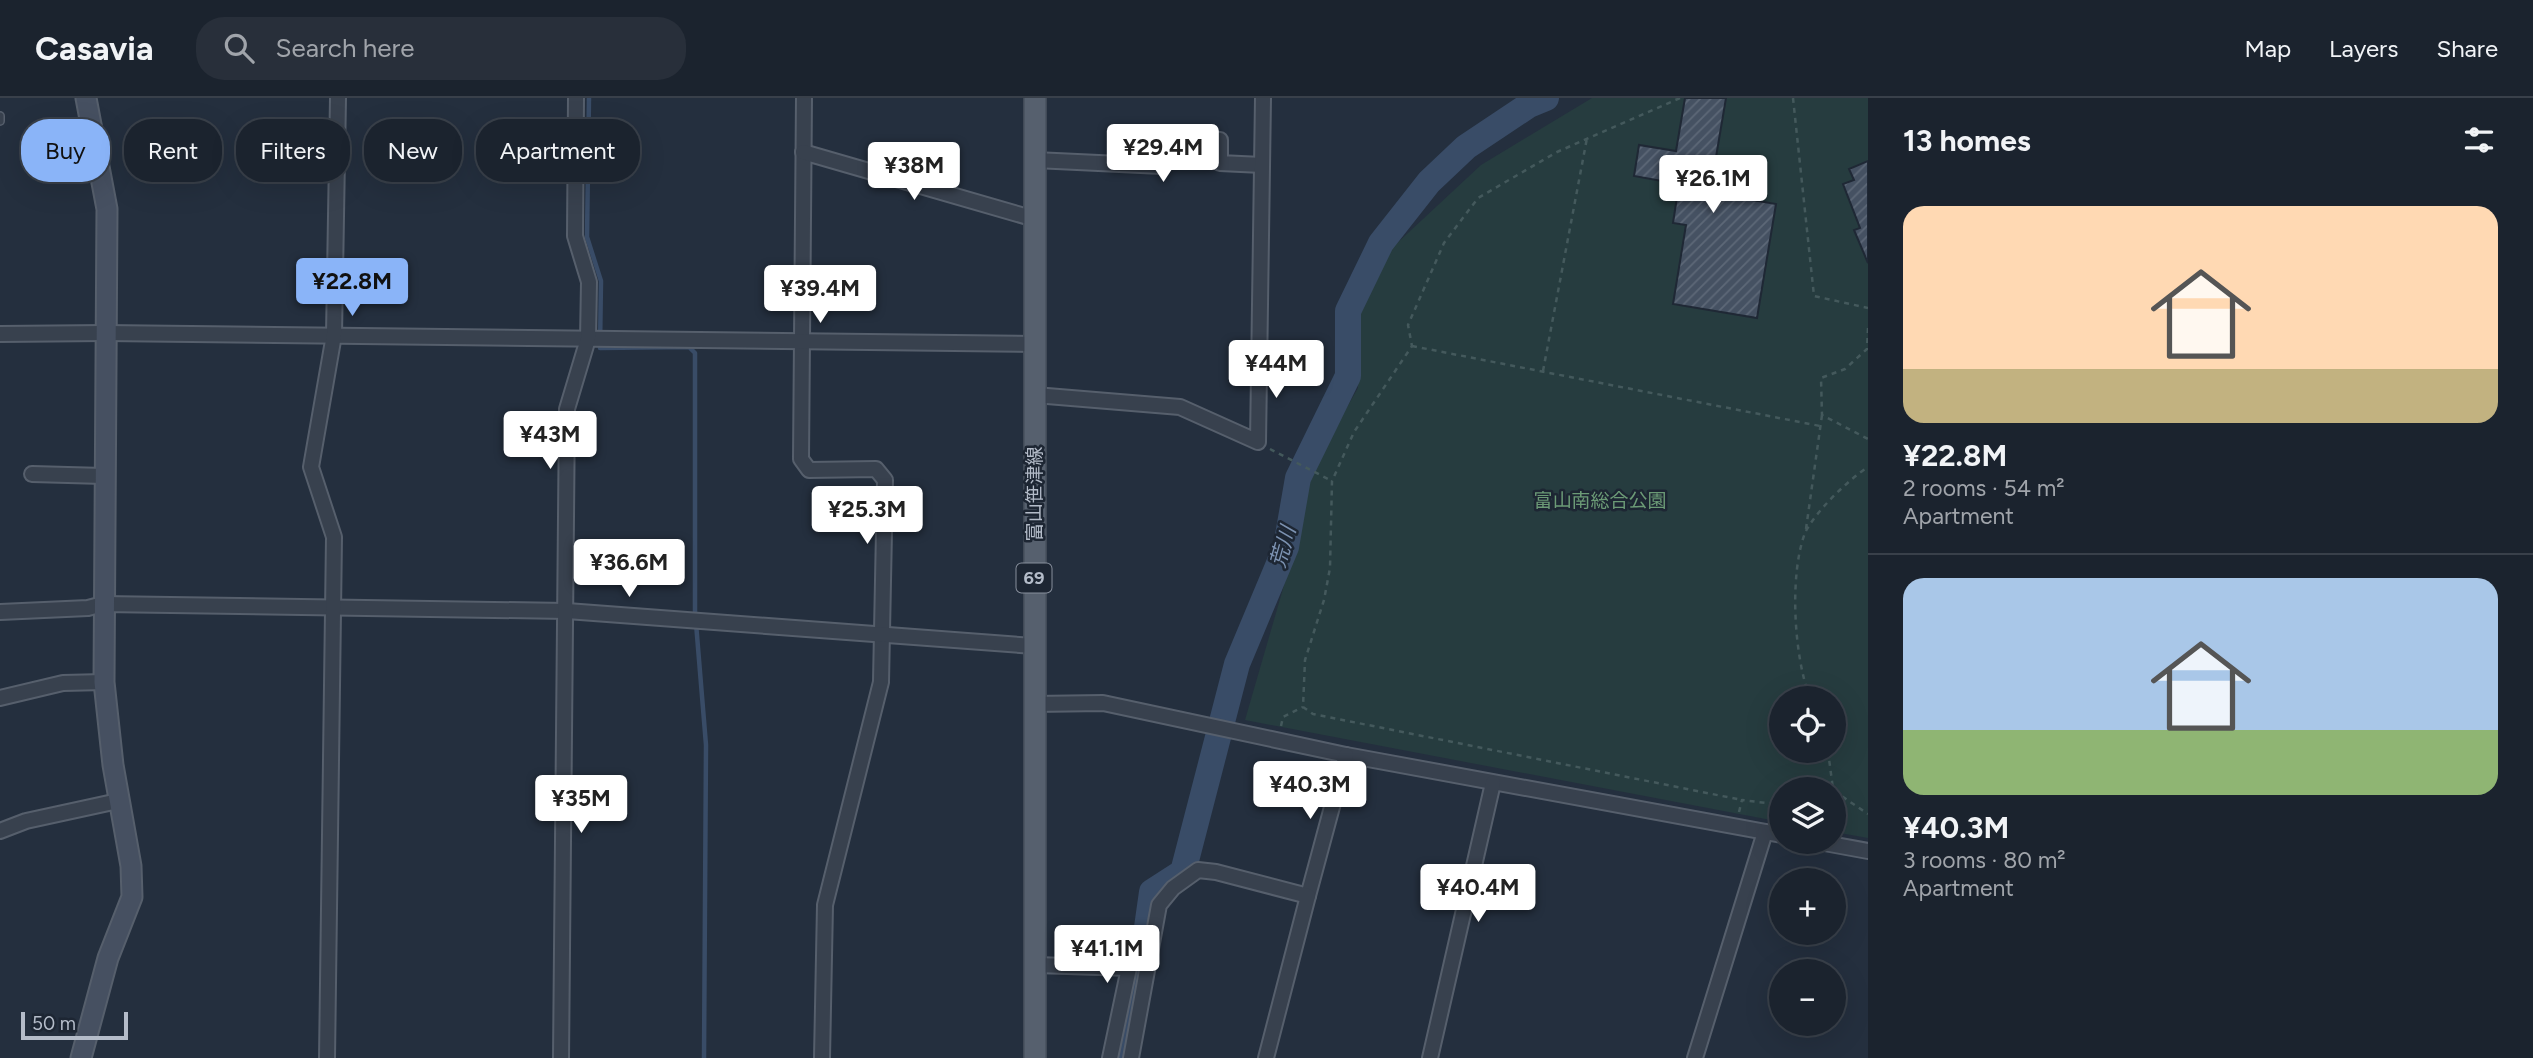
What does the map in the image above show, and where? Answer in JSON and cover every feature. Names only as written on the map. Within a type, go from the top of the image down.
[{"type":"main road","name":"富山笹津線","points":[[1035,98],[1035,1058]]},
{"type":"street","points":[[81,1058],[108,958],[132,897],[131,866],[118,801],[104,682],[107,209],[86,98]]},
{"type":"street","points":[[327,1058],[334,537],[312,467],[334,335],[338,98]]},
{"type":"street","points":[[561,1058],[567,410],[597,339],[589,282],[575,236],[576,98]]},
{"type":"street","points":[[804,98],[801,459],[809,470],[876,469],[885,480],[881,682],[825,905],[822,1058]]},
{"type":"street","points":[[1035,395],[1180,407],[1258,442],[1263,98]]},
{"type":"street","points":[[1035,160],[1162,166],[1178,138],[1220,141],[1220,163],[1262,165]]},
{"type":"street","points":[[803,152],[1035,219]]},
{"type":"street","points":[[0,334],[334,335],[1035,344]]},
{"type":"street","points":[[32,474],[104,476]]},
{"type":"street","points":[[0,612],[88,608],[103,604],[567,611],[1034,646]]},
{"type":"street","points":[[0,698],[64,683],[104,682]]},
{"type":"street","points":[[1034,704],[1103,703],[1346,755],[1769,833]]},
{"type":"street","points":[[1266,1058],[1346,755]]},
{"type":"street","points":[[1430,1058],[1493,783]]},
{"type":"street","points":[[0,831],[26,821],[118,801]]},
{"type":"street","points":[[1695,1058],[1765,832]]},
{"type":"street","points":[[1846,847],[1868,851]]},
{"type":"street","points":[[1131,1058],[1159,905],[1173,888],[1198,870],[1216,872],[1308,896]]},
{"type":"street","points":[[1036,965],[1129,968],[1110,1058]]},
{"type":"path","points":[[1303,707],[1306,660],[1324,600],[1330,568],[1332,481],[1354,432],[1412,346],[1408,325],[1444,243],[1478,198],[1557,152],[1680,98]]},
{"type":"path","points":[[1793,98],[1814,296],[1868,308]]},
{"type":"path","points":[[1543,371],[1587,138]]},
{"type":"path","points":[[1808,686],[1796,626],[1794,580],[1806,532],[1821,426],[1821,378],[1845,369],[1867,349],[1868,328]]},
{"type":"path","points":[[1412,346],[1821,426]]},
{"type":"path","points":[[1822,415],[1868,439]]},
{"type":"path","points":[[1258,442],[1332,481]]},
{"type":"path","points":[[1806,532],[1833,496],[1868,467]]},
{"type":"path","points":[[1278,740],[1283,718],[1303,707]]},
{"type":"path","points":[[1303,707],[1312,714],[1769,804]]},
{"type":"path","points":[[1846,798],[1868,814]]},
{"type":"path","points":[[1736,826],[1742,800]]},
{"type":"green space","name":"富山南総合公園","points":[[1592,98],[1868,98],[1868,838],[1846,834],[1846,777],[1769,777],[1769,820],[1245,720],[1287,575],[1304,482],[1358,388],[1353,321],[1393,247],[1481,165]]},
{"type":"building","points":[[1685,98],[1726,98],[1716,157],[1752,163],[1746,199],[1776,204],[1757,318],[1673,304],[1686,225],[1673,223],[1679,184],[1634,176],[1639,145],[1676,151]]},
{"type":"building","points":[[1868,161],[1868,263],[1854,230],[1860,228],[1843,184],[1854,180],[1849,169]]},
{"type":"waterway","points":[[589,98],[587,237],[601,281],[600,348],[689,347],[695,353],[695,611],[706,745],[704,1058]]},
{"type":"waterway","name":"荒川","points":[[1121,1058],[1136,1005],[1152,892],[1183,872],[1237,664],[1286,547],[1298,478],[1348,376],[1348,311],[1381,243],[1429,182],[1466,147],[1529,105],[1546,98]]}]
